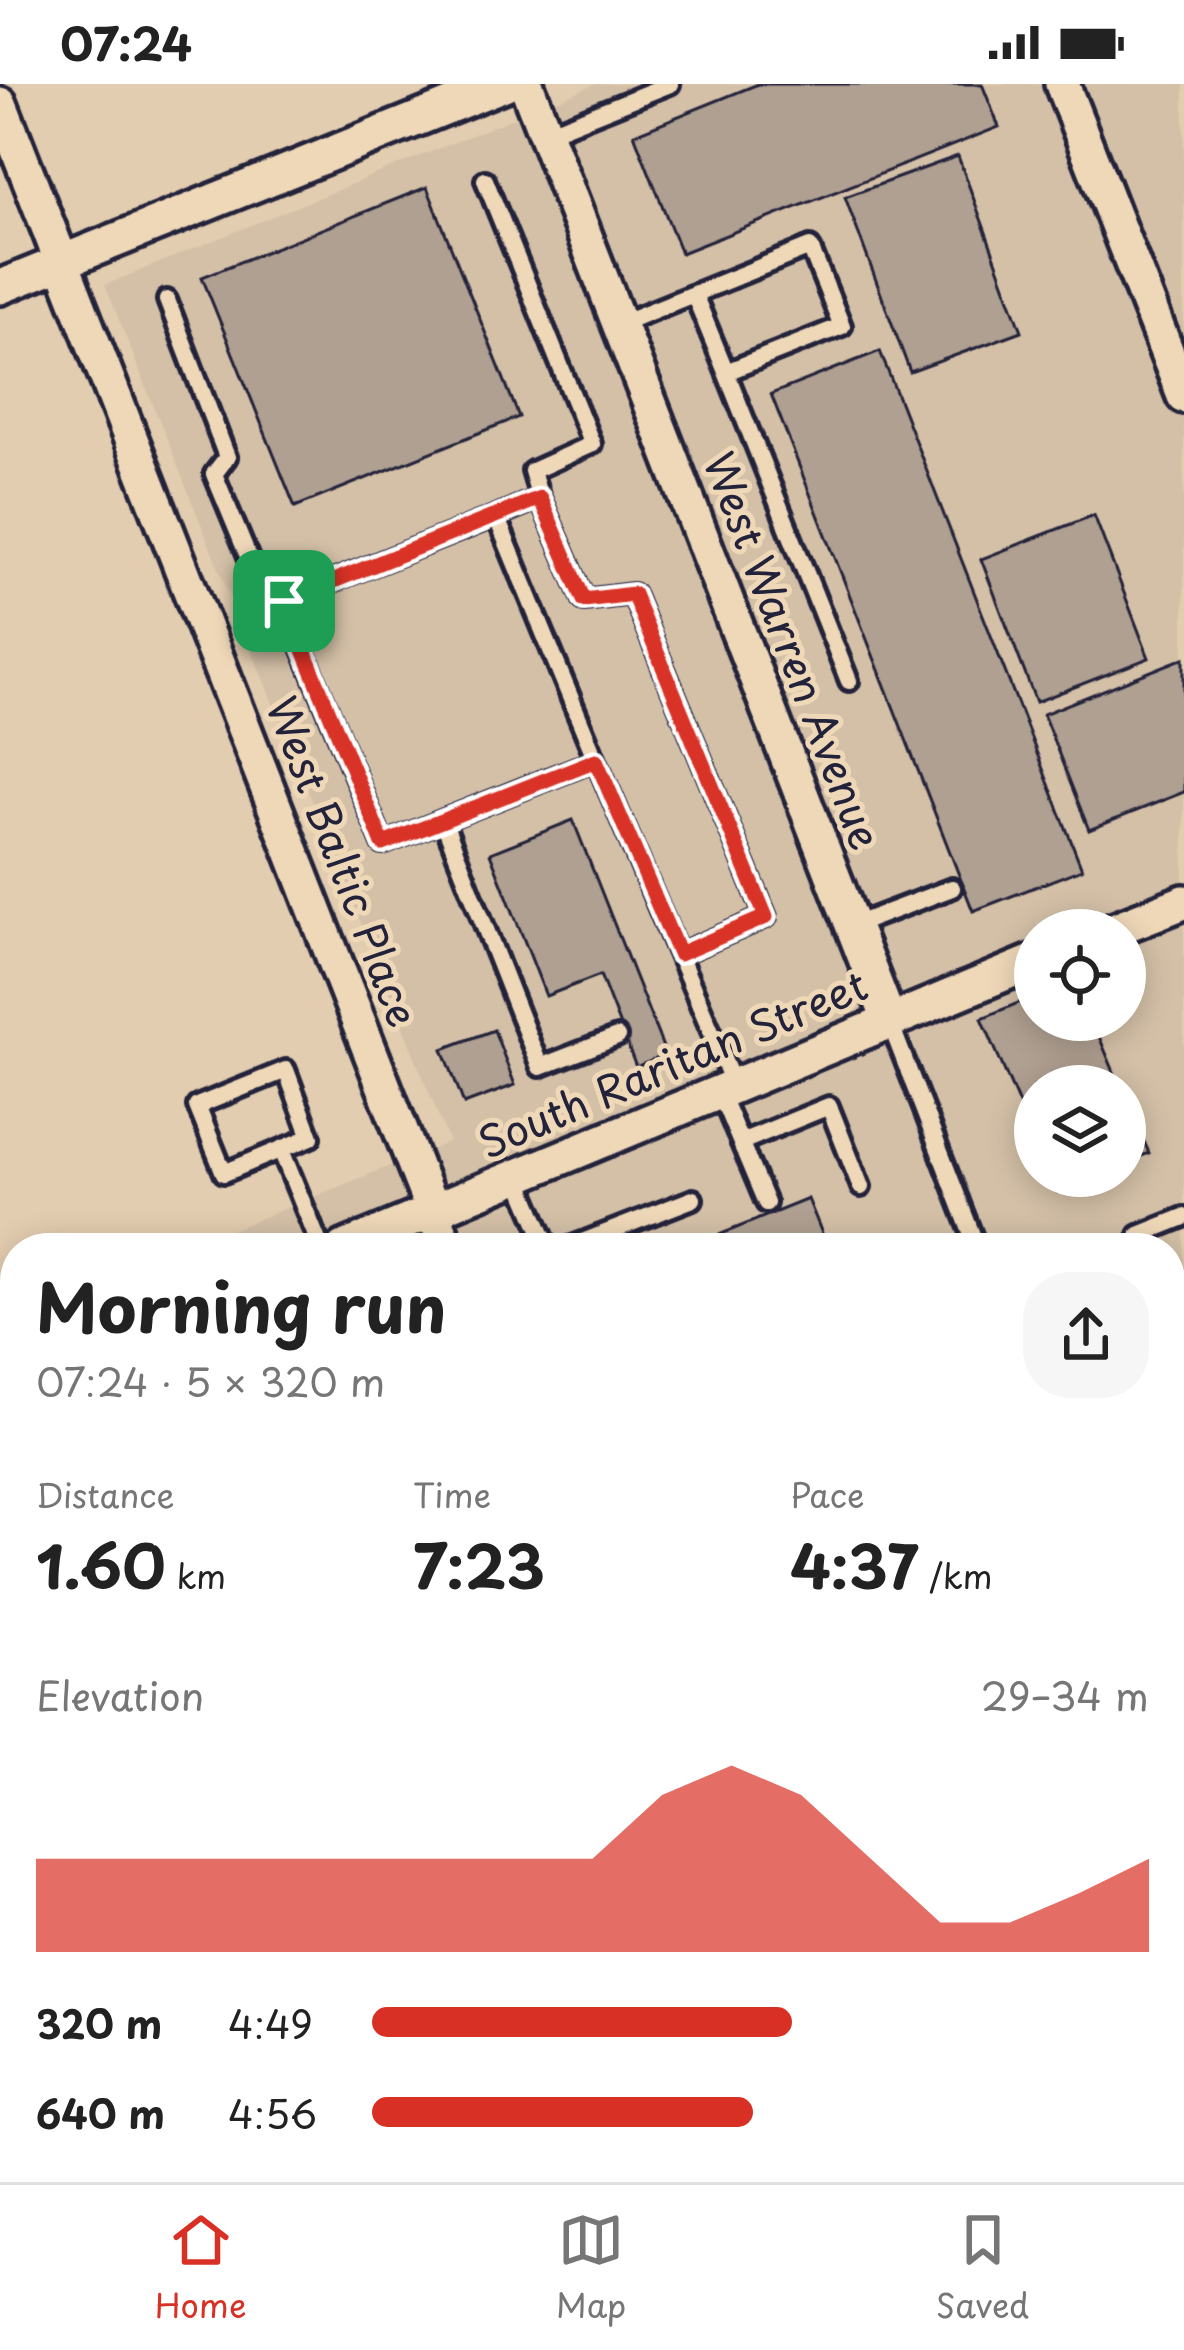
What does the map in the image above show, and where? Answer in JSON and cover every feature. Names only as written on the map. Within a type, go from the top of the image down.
[{"type":"street","points":[[0,286],[504,84]]},
{"type":"street","name":"West Warren Avenue","points":[[526,84],[889,1020]]},
{"type":"street","points":[[1062,84],[1184,396]]},
{"type":"street","name":"West Baltic Place","points":[[0,104],[441,1233]]},
{"type":"street","points":[[1146,917],[1184,902]]},
{"type":"street","name":"South Raritan Street","points":[[380,1233],[1014,970]]},
{"type":"lane","points":[[545,134],[670,84]]},
{"type":"lane","points":[[484,180],[592,444],[532,471],[540,498],[584,600],[633,594],[766,917],[679,954]]},
{"type":"lane","points":[[619,324],[810,248],[842,326],[726,372]]},
{"type":"lane","points":[[694,294],[849,681]]},
{"type":"lane","points":[[167,300],[227,458],[214,474],[262,590],[284,601],[383,844],[596,760]]},
{"type":"lane","points":[[284,601],[540,498]]},
{"type":"lane","points":[[496,516],[679,954],[766,1203]]},
{"type":"lane","points":[[443,820],[540,1067],[617,1037]]},
{"type":"lane","points":[[852,926],[952,888]]},
{"type":"lane","name":"West Warren Avenue","points":[[889,1020],[971,1233]]},
{"type":"lane","points":[[286,1070],[311,1137],[281,1150],[224,1172],[197,1106],[286,1070]]},
{"type":"lane","points":[[741,1142],[829,1106],[861,1187]]},
{"type":"lane","points":[[281,1150],[315,1233]]},
{"type":"lane","points":[[517,1175],[542,1233]]},
{"type":"lane","points":[[606,1233],[693,1199]]},
{"type":"lane","points":[[1144,1233],[1184,1216]]},
{"type":"shaded area","points":[[596,84],[1184,84],[1184,1233],[224,1233],[449,1142],[105,285]]},
{"type":"building","points":[[758,84],[982,84],[999,127],[681,253],[634,134]]},
{"type":"building","points":[[958,156],[1022,331],[910,372],[845,197]]},
{"type":"building","points":[[427,187],[519,417],[295,507],[202,277]]},
{"type":"building","points":[[880,351],[1082,869],[973,911],[771,394]]},
{"type":"building","points":[[1094,515],[1149,658],[1036,702],[981,559]]},
{"type":"building","points":[[1184,658],[1184,792],[1089,830],[1043,714]]},
{"type":"building","points":[[573,820],[666,1055],[636,1067],[600,975],[546,996],[490,853]]},
{"type":"building","points":[[1014,1005],[1014,1041],[1101,1041],[1111,1065],[1014,1065],[1014,1093],[982,1018]]},
{"type":"building","points":[[494,1030],[515,1085],[464,1104],[443,1049]]},
{"type":"building","points":[[808,1199],[822,1233],[724,1233]]},
{"type":"route","points":[[540,498],[584,600],[633,594],[766,917],[679,954],[596,760],[383,844],[284,601],[540,498]]}]
